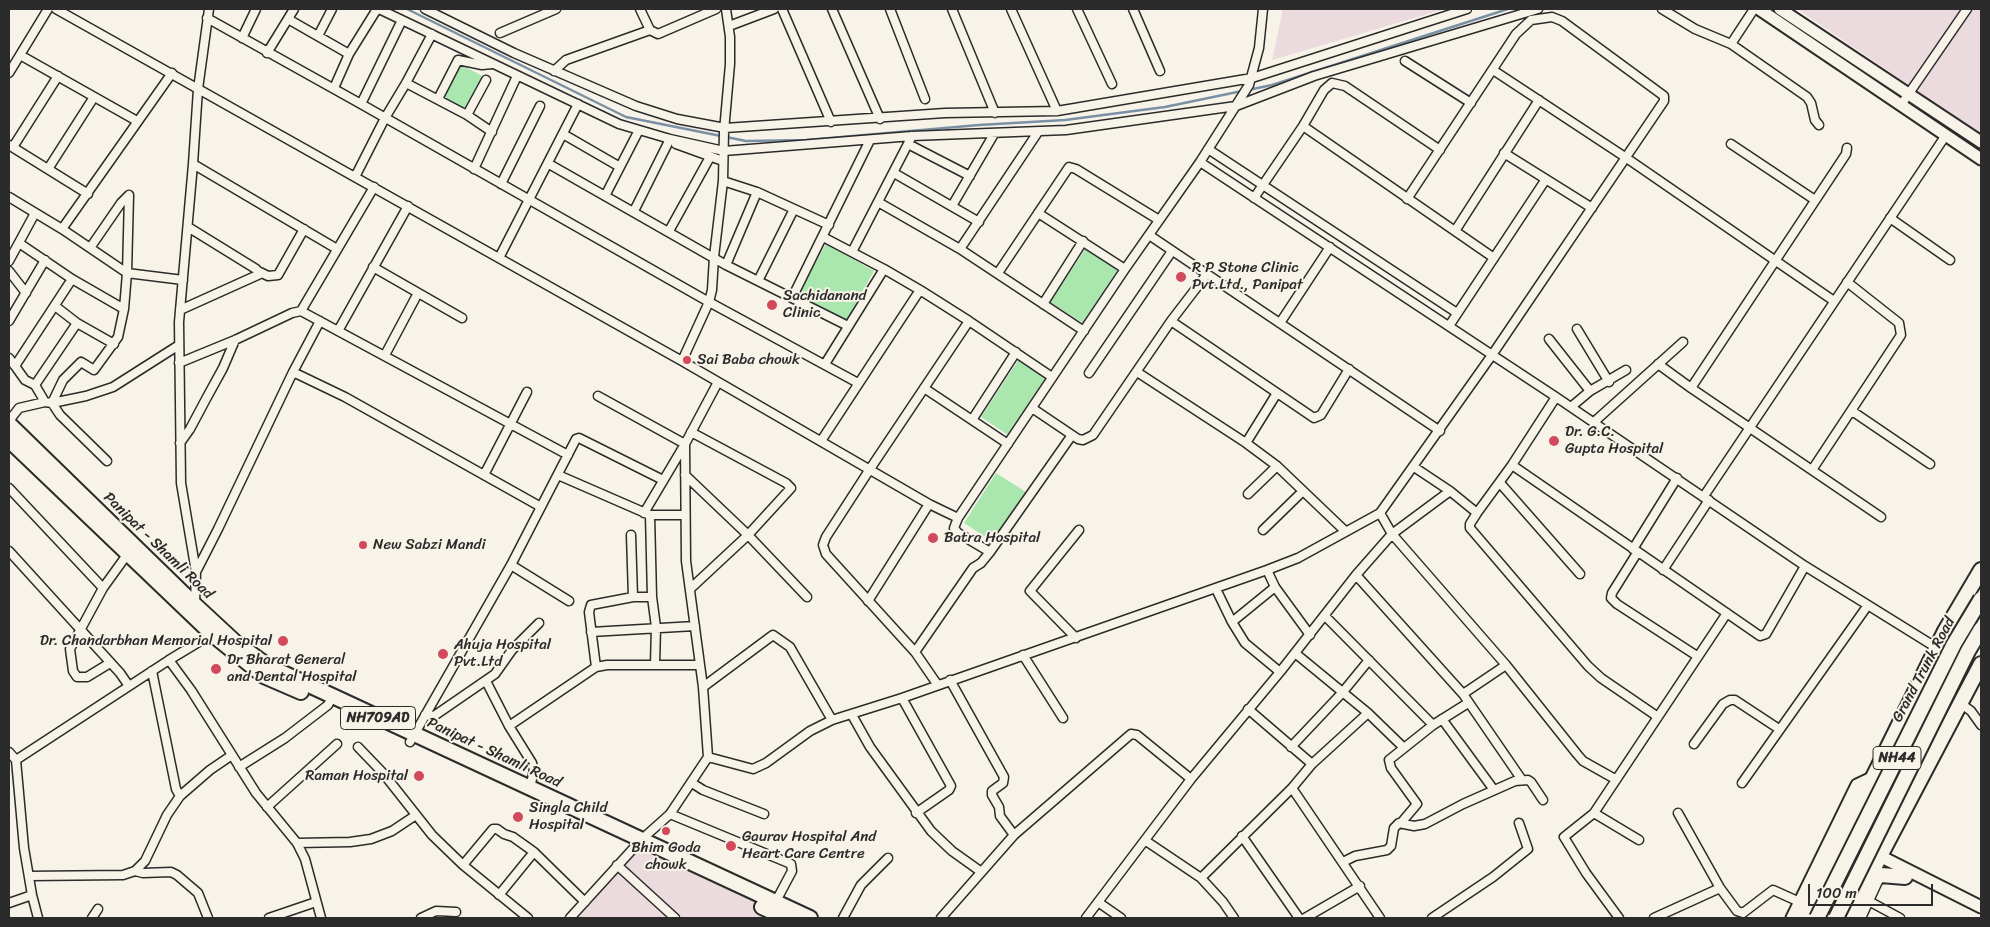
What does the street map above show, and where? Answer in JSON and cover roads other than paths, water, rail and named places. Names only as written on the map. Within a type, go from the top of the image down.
[{"type":"highway","name":"Panipat - Shamli Road","points":[[9,423],[131,550],[193,611],[212,634],[264,676],[330,701],[637,843],[810,918]]},
{"type":"highway","name":"Panipat - Shamli Road","points":[[9,440],[131,550]]},
{"type":"highway","points":[[1804,918],[1805,904],[1844,838],[1936,648],[1977,586],[1981,570]]},
{"type":"highway","name":"Grand Trunk Road","points":[[1817,918],[1954,644],[1981,599]]},
{"type":"highway","name":"Panipat - Shamli Road","points":[[193,611],[268,666],[330,701]]},
{"type":"highway","name":"Grand Trunk Road","points":[[1836,918],[1968,651],[1981,629]]},
{"type":"highway","points":[[1850,918],[1865,900],[1868,883],[1879,865],[1981,664]]},
{"type":"highway","name":"Panipat - Shamli Road","points":[[412,738],[530,788],[786,918]]},
{"type":"highway","points":[[1879,865],[1905,877]]},
{"type":"street","points":[[9,73],[48,9]]},
{"type":"street","points":[[56,9],[682,361],[929,504],[958,518]]},
{"type":"street","points":[[193,611],[196,572],[180,483],[179,345],[180,310],[198,89],[209,9]]},
{"type":"street","points":[[242,38],[256,9]]},
{"type":"street","points":[[267,53],[294,9]]},
{"type":"street","points":[[318,36],[332,9]]},
{"type":"street","points":[[334,88],[349,54],[378,9],[619,124],[723,161]]},
{"type":"street","points":[[425,9],[514,53],[636,106],[677,119],[724,130],[945,113],[1057,111],[1250,81],[1467,9]]},
{"type":"street","points":[[500,34],[556,9]]},
{"type":"street","points":[[640,9],[650,30],[654,34],[663,33],[716,9]]},
{"type":"street","points":[[682,361],[709,302],[712,290],[723,181],[724,130],[730,64],[729,26],[726,9]]},
{"type":"street","points":[[729,26],[774,9]]},
{"type":"street","points":[[782,9],[831,122]]},
{"type":"street","points":[[832,9],[880,119]]},
{"type":"street","points":[[890,9],[925,99]]},
{"type":"street","points":[[952,9],[995,113]]},
{"type":"street","points":[[1011,9],[1057,111]]},
{"type":"street","points":[[1077,9],[1112,84]]},
{"type":"street","points":[[1133,9],[1160,71]]},
{"type":"street","points":[[990,552],[958,533],[954,528],[958,518],[1148,235],[1200,162],[1237,103],[1250,81],[1262,32],[1263,9]]},
{"type":"street","points":[[670,141],[724,149],[912,136],[1066,130],[1237,103],[1314,76],[1538,9]]},
{"type":"street","points":[[1662,9],[1695,29],[1731,44],[1807,98],[1811,102],[1815,120],[1819,125]]},
{"type":"street","points":[[1731,44],[1754,9]]},
{"type":"street","points":[[1759,9],[1981,159]]},
{"type":"street","points":[[1780,9],[1981,142]]},
{"type":"street","points":[[1901,105],[1967,9]]},
{"type":"street","points":[[708,757],[753,769],[810,731],[832,720],[852,715],[937,684],[1076,638],[1267,570],[1298,558],[1380,513],[1440,431],[1492,355],[1664,101],[1664,96],[1562,21],[1552,17],[1531,20],[1516,34],[1408,199]]},
{"type":"street","points":[[207,18],[267,53],[334,88],[709,302],[858,383]]},
{"type":"street","points":[[288,19],[349,54]]},
{"type":"street","points":[[361,104],[402,20]]},
{"type":"street","points":[[554,71],[566,60],[650,30]]},
{"type":"street","points":[[355,177],[385,118],[432,34]]},
{"type":"street","points":[[20,55],[137,121]]},
{"type":"street","points":[[438,99],[458,60],[482,65],[492,64]]},
{"type":"street","points":[[1405,61],[1471,103]]},
{"type":"street","points":[[1494,70],[1626,157],[1834,301]]},
{"type":"street","points":[[62,229],[172,73]]},
{"type":"street","points":[[58,76],[11,146],[88,194]]},
{"type":"street","points":[[474,169],[517,76]]},
{"type":"street","points":[[467,115],[486,80]]},
{"type":"street","points":[[406,83],[467,115],[492,132]]},
{"type":"street","points":[[1254,198],[1303,126],[1324,90],[1330,84],[1338,83],[1345,86],[1440,150]]},
{"type":"street","points":[[48,169],[94,97]]},
{"type":"street","points":[[1455,230],[1539,100]]},
{"type":"street","points":[[499,258],[578,104]]},
{"type":"street","points":[[501,184],[540,106]]},
{"type":"street","points":[[1303,126],[1494,258]]},
{"type":"street","points":[[605,196],[638,130]]},
{"type":"street","points":[[960,249],[980,222],[1038,132]]},
{"type":"street","points":[[563,134],[620,167]]},
{"type":"street","points":[[952,206],[994,134]]},
{"type":"street","points":[[1663,570],[1750,426],[1946,135]]},
{"type":"street","points":[[852,252],[912,136]]},
{"type":"street","points":[[792,298],[870,140]]},
{"type":"street","points":[[634,211],[670,141]]},
{"type":"street","points":[[908,144],[970,176]]},
{"type":"street","points":[[1731,144],[1815,200]]},
{"type":"street","points":[[1690,388],[1846,154],[1847,148]]},
{"type":"street","points":[[1208,149],[1457,313]]},
{"type":"street","points":[[1504,153],[1592,208]]},
{"type":"street","points":[[669,231],[710,157]]},
{"type":"street","points":[[1200,162],[1594,422],[1805,566],[1936,648]]},
{"type":"street","points":[[193,164],[337,249]]},
{"type":"street","points":[[548,164],[634,211],[726,265],[848,326]]},
{"type":"street","points":[[998,273],[1065,171],[1071,167],[1159,220]]},
{"type":"street","points":[[894,173],[980,222]]},
{"type":"street","points":[[1449,326],[1546,179]]},
{"type":"street","points":[[723,181],[757,192],[829,225]]},
{"type":"street","points":[[301,311],[374,187]]},
{"type":"street","points":[[726,265],[757,192]]},
{"type":"street","points":[[49,402],[63,380],[80,363],[94,370],[118,337],[124,309],[127,273],[129,195],[121,203],[90,248]]},
{"type":"street","points":[[10,200],[62,229],[127,273],[183,280]]},
{"type":"street","points":[[878,202],[960,249],[1084,331]]},
{"type":"street","points":[[338,331],[408,206]]},
{"type":"street","points":[[758,281],[794,209]]},
{"type":"street","points":[[9,261],[35,213]]},
{"type":"street","points":[[1038,214],[1125,269]]},
{"type":"street","points":[[1890,218],[1950,260]]},
{"type":"street","points":[[188,227],[268,276],[278,275],[304,229]]},
{"type":"street","points":[[1148,235],[1440,431]]},
{"type":"street","points":[[823,237],[920,290],[1052,377]]},
{"type":"street","points":[[1043,304],[1083,241]]},
{"type":"street","points":[[19,243],[124,309]]},
{"type":"street","points":[[1280,323],[1330,247]]},
{"type":"street","points":[[1089,373],[1172,251]]},
{"type":"street","points":[[9,322],[45,260]]},
{"type":"street","points":[[372,268],[462,318]]},
{"type":"street","points":[[825,364],[884,269]]},
{"type":"street","points":[[9,271],[26,293]]},
{"type":"street","points":[[180,310],[257,276],[260,272]]},
{"type":"street","points":[[1032,408],[1072,435],[1083,440],[1093,435],[1171,322],[1207,274]]},
{"type":"street","points":[[15,366],[72,278]]},
{"type":"street","points":[[1812,470],[1901,334],[1899,323],[1847,282]]},
{"type":"street","points":[[821,441],[920,290]]},
{"type":"street","points":[[385,355],[418,293]]},
{"type":"street","points":[[55,306],[77,323],[114,344]]},
{"type":"street","points":[[179,363],[235,340],[292,313],[301,311],[568,455]]},
{"type":"street","points":[[196,572],[293,372],[320,321]]},
{"type":"street","points":[[937,684],[915,652],[826,554],[823,545],[826,537],[870,469],[969,321]]},
{"type":"street","points":[[1171,322],[1310,416],[1318,417],[1349,370]]},
{"type":"street","points":[[35,385],[77,323]]},
{"type":"street","points":[[1577,329],[1609,382]]},
{"type":"street","points":[[1549,339],[1590,391]]},
{"type":"street","points":[[180,443],[223,368],[235,340]]},
{"type":"street","points":[[1594,422],[1683,342]]},
{"type":"street","points":[[9,423],[19,408],[86,396],[113,387],[179,345]]},
{"type":"street","points":[[972,420],[1016,352]]},
{"type":"street","points":[[9,358],[25,380],[35,385],[60,415],[106,461]]},
{"type":"street","points":[[1658,364],[1690,388],[1750,426],[1881,517]]},
{"type":"street","points":[[1570,407],[1590,391],[1609,382],[1626,370]]},
{"type":"street","points":[[293,372],[345,397],[541,507]]},
{"type":"street","points":[[1137,372],[1246,443],[1277,466],[1345,531]]},
{"type":"street","points":[[655,664],[656,627],[652,597],[647,514],[663,480],[718,382]]},
{"type":"street","points":[[924,388],[1008,444]]},
{"type":"street","points":[[484,475],[527,392]]},
{"type":"street","points":[[1246,443],[1277,394]]},
{"type":"street","points":[[598,396],[684,444]]},
{"type":"street","points":[[1556,397],[1512,466],[1470,524],[1472,532],[1588,666],[1601,678],[1658,717]]},
{"type":"street","points":[[1852,411],[1930,464]]},
{"type":"street","points":[[690,589],[748,535],[790,490],[790,486],[691,432]]},
{"type":"street","points":[[915,652],[974,567],[981,563],[990,552],[1072,435]]},
{"type":"street","points":[[412,738],[511,565],[575,440],[579,438],[663,480]]},
{"type":"street","points":[[570,918],[637,843],[670,814],[708,757],[703,687],[686,561],[684,444]]},
{"type":"street","points":[[1248,494],[1277,466]]},
{"type":"street","points":[[1512,466],[1757,634],[1763,636],[1766,634],[1805,566]]},
{"type":"street","points":[[1414,467],[1450,491],[1477,513]]},
{"type":"street","points":[[558,474],[647,514],[685,515]]},
{"type":"street","points":[[685,475],[748,535],[808,597]]},
{"type":"street","points":[[1677,478],[1635,551],[1611,598],[1616,604],[1697,656]]},
{"type":"street","points":[[1500,482],[1580,574]]},
{"type":"street","points":[[9,488],[103,588]]},
{"type":"street","points":[[1263,530],[1303,491]]},
{"type":"street","points":[[1086,918],[1191,779],[1310,635],[1356,575],[1392,534],[1450,491]]},
{"type":"street","points":[[868,601],[929,504]]},
{"type":"street","points":[[1380,513],[1392,534],[1506,665],[1583,761],[1615,779]]},
{"type":"street","points":[[1076,638],[1030,591],[1079,530]]},
{"type":"street","points":[[631,534],[633,597]]},
{"type":"street","points":[[110,663],[87,677],[76,676],[70,649],[103,588],[131,550]]},
{"type":"street","points":[[9,551],[129,686]]},
{"type":"street","points":[[511,565],[569,601]]},
{"type":"street","points":[[1267,570],[1275,587],[1310,635]]},
{"type":"street","points":[[1356,575],[1463,694],[1522,780]]},
{"type":"street","points":[[1232,622],[1275,587]]},
{"type":"street","points":[[1216,589],[1232,622],[1245,642],[1280,672]]},
{"type":"street","points":[[596,667],[589,608],[591,604],[633,597],[652,597]]},
{"type":"street","points":[[1742,783],[1868,605]]},
{"type":"street","points":[[1618,918],[1586,873],[1564,837],[1594,813],[1727,613]]},
{"type":"street","points":[[1325,616],[1433,725]]},
{"type":"street","points":[[425,716],[434,716],[500,670],[512,650],[539,623]]},
{"type":"street","points":[[591,632],[695,626]]},
{"type":"street","points":[[16,760],[212,634]]},
{"type":"street","points":[[703,687],[773,636],[790,647],[832,720]]},
{"type":"street","points":[[1295,653],[1368,713],[1403,747]]},
{"type":"street","points":[[1023,655],[1063,718]]},
{"type":"street","points":[[169,660],[267,807],[298,843],[305,859],[321,918]]},
{"type":"street","points":[[1291,747],[1342,693],[1369,660]]},
{"type":"street","points":[[509,726],[596,667],[607,664],[700,665]]},
{"type":"street","points":[[1463,694],[1506,665]]},
{"type":"street","points":[[152,671],[175,787],[180,796]]},
{"type":"street","points":[[950,680],[1004,777],[1003,783],[992,791],[992,795],[999,807],[1000,816],[1014,835]]},
{"type":"street","points":[[486,681],[509,726],[533,766],[530,788]]},
{"type":"street","points":[[902,698],[951,786],[916,812]]},
{"type":"street","points":[[1694,744],[1723,704],[1730,700],[1735,700],[1779,729]]},
{"type":"street","points":[[239,767],[285,738],[330,701]]},
{"type":"street","points":[[1402,823],[1417,804],[1390,765],[1389,760],[1433,725],[1468,703]]},
{"type":"street","points":[[1960,703],[1971,711],[1981,725]]},
{"type":"street","points":[[1248,710],[1312,764]]},
{"type":"street","points":[[1201,878],[1292,788],[1312,764],[1368,713]]},
{"type":"street","points":[[852,715],[870,747],[916,812],[940,841],[980,871]]},
{"type":"street","points":[[1442,719],[1494,790]]},
{"type":"street","points":[[941,918],[980,871],[1014,835],[1131,734],[1137,734],[1191,779]]},
{"type":"street","points":[[267,807],[337,744]]},
{"type":"street","points":[[358,747],[383,773],[432,835],[463,864],[528,918]]},
{"type":"street","points":[[9,752],[16,760],[21,826],[32,896],[38,918]]},
{"type":"street","points":[[29,876],[123,875],[135,871],[145,860],[167,815],[180,796],[210,770],[232,755]]},
{"type":"street","points":[[1792,918],[1805,904],[1857,785],[1874,777]]},
{"type":"street","points":[[1343,862],[1355,856],[1387,850],[1391,846],[1396,824],[1402,823],[1414,826],[1425,824],[1514,781],[1532,782],[1543,800]]},
{"type":"street","points":[[692,783],[702,790],[764,814]]},
{"type":"street","points":[[1292,788],[1380,918]]},
{"type":"street","points":[[1594,813],[1639,840]]},
{"type":"street","points":[[1678,813],[1733,908],[1740,913],[1746,911],[1773,890],[1805,904]]},
{"type":"street","points":[[670,814],[791,864],[792,871],[775,902]]},
{"type":"street","points":[[298,843],[350,842],[371,838],[392,831],[416,815]]},
{"type":"street","points":[[1432,918],[1493,877],[1528,850],[1519,824]]},
{"type":"street","points":[[463,864],[494,829],[513,837],[534,852],[585,902]]},
{"type":"street","points":[[1242,836],[1299,918]]},
{"type":"street","points":[[1844,838],[1879,865],[1981,907]]},
{"type":"street","points":[[1146,841],[1201,878],[1223,902],[1234,918]]},
{"type":"street","points":[[499,895],[534,852]]},
{"type":"street","points":[[842,918],[862,885],[888,858]]},
{"type":"street","points":[[618,865],[674,918]]},
{"type":"street","points":[[1861,918],[1865,900],[1879,865]]},
{"type":"street","points":[[135,871],[149,874],[171,872],[177,875],[198,893],[208,918]]},
{"type":"street","points":[[1905,877],[1981,916]]},
{"type":"street","points":[[1305,918],[1360,886]]},
{"type":"street","points":[[1654,918],[1720,888]]},
{"type":"street","points":[[9,903],[32,896]]},
{"type":"street","points":[[1865,900],[1900,918]]},
{"type":"street","points":[[269,918],[316,902]]},
{"type":"street","points":[[1098,902],[1121,918]]},
{"type":"street","points":[[92,918],[98,908]]},
{"type":"street","points":[[421,918],[436,911],[456,912]]},
{"type":"waterway","points":[[407,9],[626,117],[746,141],[807,140],[979,125],[1065,120],[1165,107],[1242,91]]},
{"type":"waterway","points":[[1248,90],[1272,85],[1508,9]]},
{"type":"place","name":"R P Stone Clinic Pvt.Ltd., Panipat","points":[[1181,277]]},
{"type":"place","name":"Sachidanand Clinic","points":[[772,305]]},
{"type":"place","name":"Sai Baba chowk","points":[[687,360]]},
{"type":"place","name":"Dr. G.C. Gupta Hospital","points":[[1554,441]]},
{"type":"place","name":"Batra Hospital","points":[[933,538]]},
{"type":"place","name":"New Sabzi Mandi","points":[[363,545]]},
{"type":"place","name":"Dr. Chandarbhan Memorial Hospital","points":[[283,641]]},
{"type":"place","name":"Ahuja Hospital Pvt.Ltd","points":[[443,654]]},
{"type":"place","name":"Dr Bharat General and Dental Hospital","points":[[216,669]]},
{"type":"place","name":"Raman Hospital","points":[[419,776]]},
{"type":"place","name":"Singla Child Hospital","points":[[518,817]]},
{"type":"place","name":"Bhim Goda chowk","points":[[666,831]]},
{"type":"place","name":"Gaurav Hospital And Heart Care Centre","points":[[731,846]]}]
